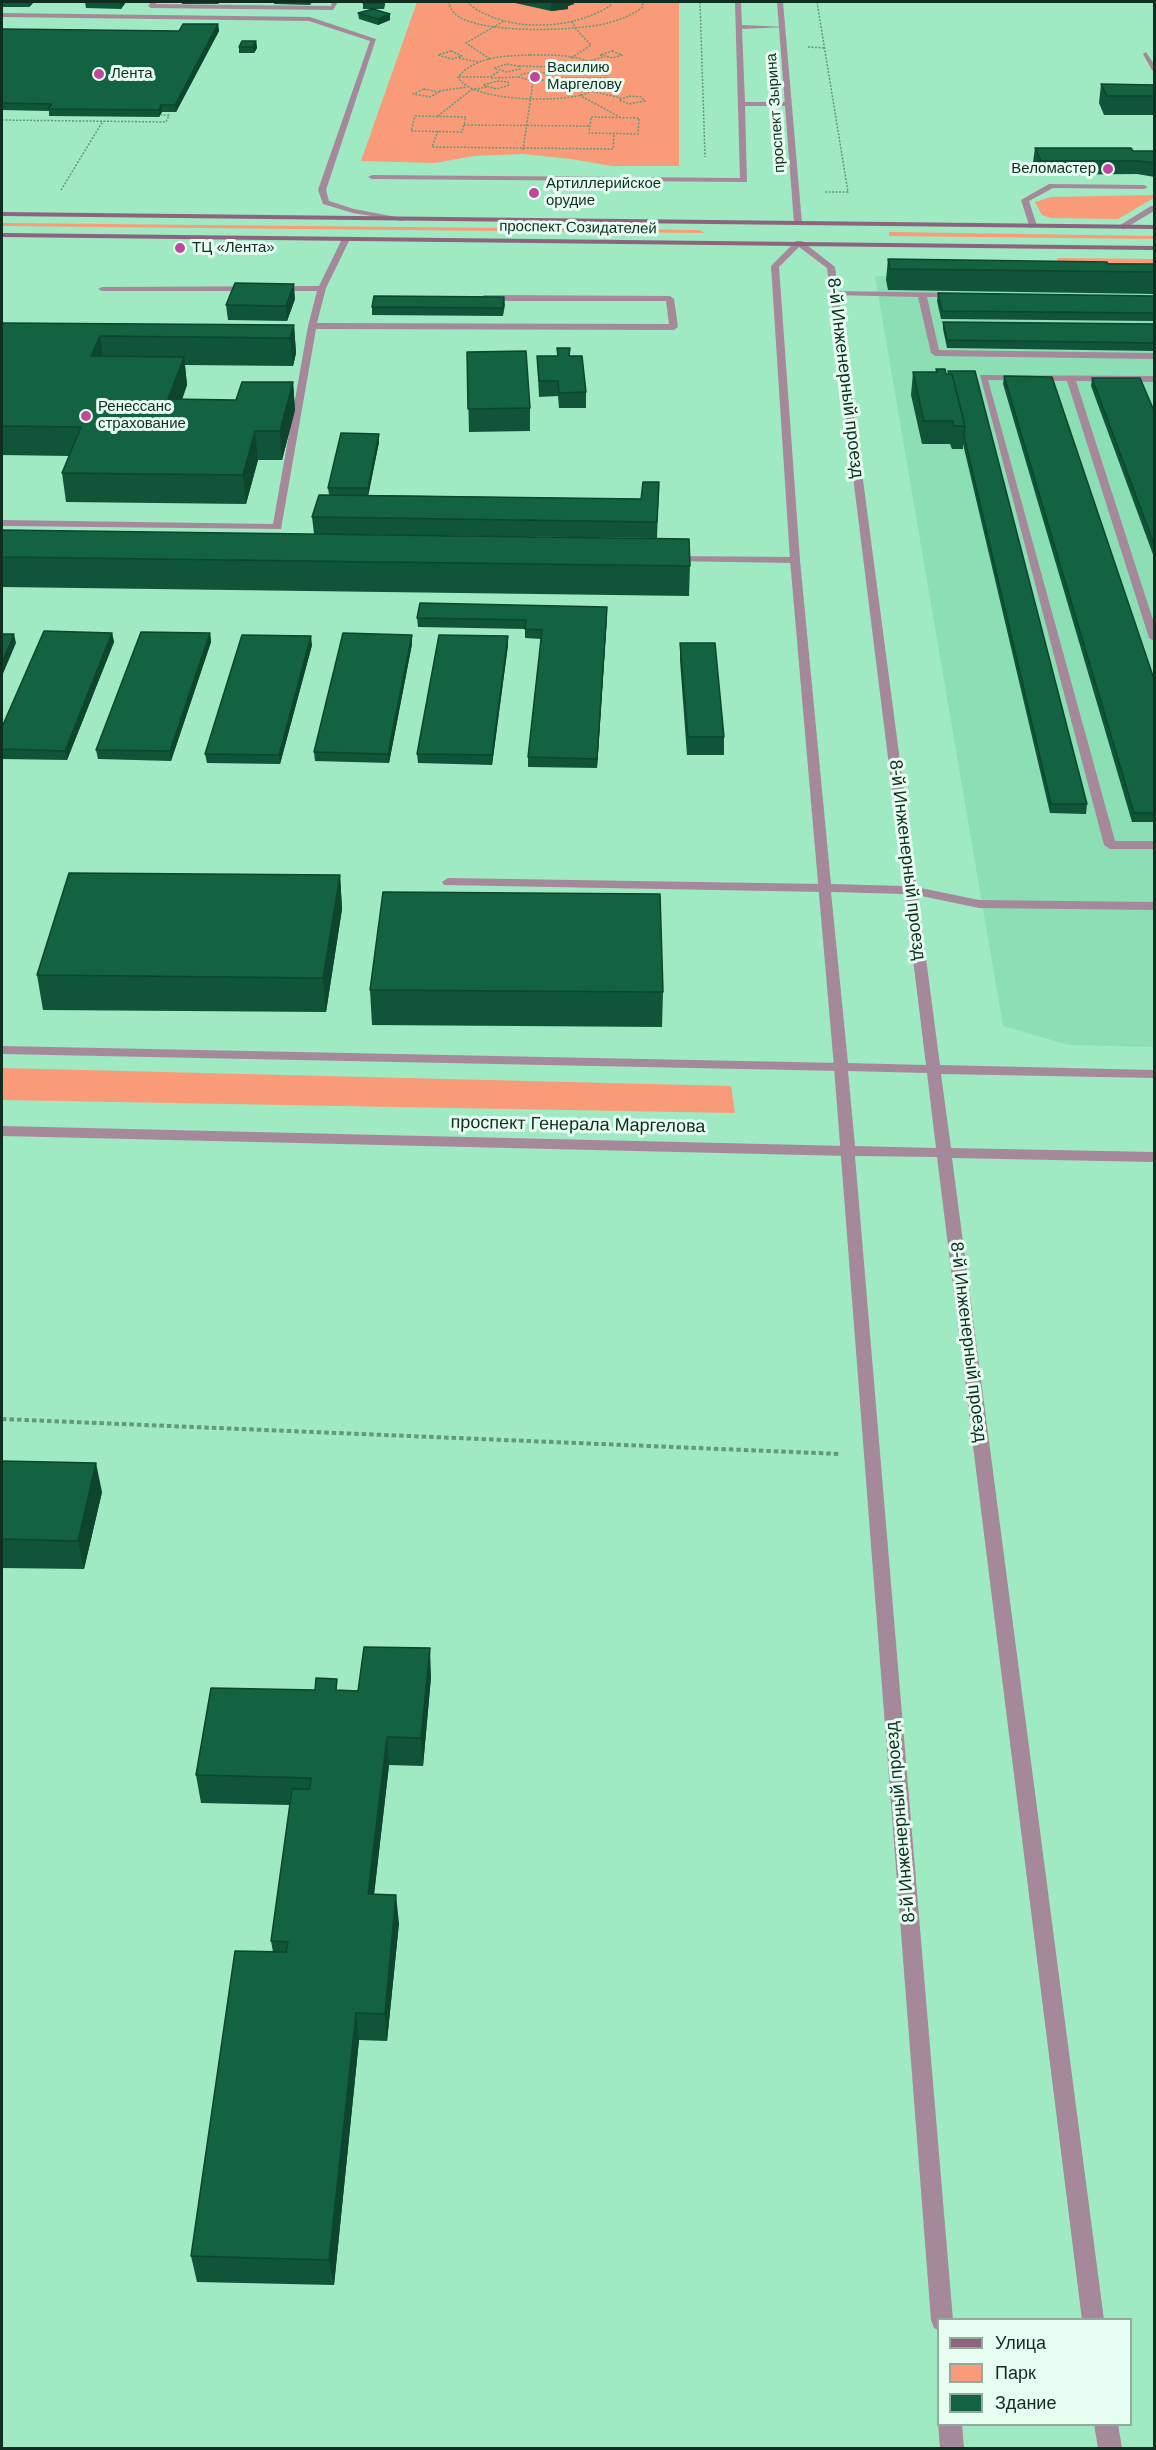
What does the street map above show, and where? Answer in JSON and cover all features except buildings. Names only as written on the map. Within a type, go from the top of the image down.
[{"type":"main road","name":"проспект Созидателей","points":[[2,214],[1155,227]]},
{"type":"main road","points":[[798,223],[799,243]]},
{"type":"main road","name":"проспект Созидателей","points":[[2,235],[1155,248]]},
{"type":"street","points":[[154,2],[151,6],[321,8],[333,8],[335,2]]},
{"type":"street","points":[[372,177],[744,180],[738,2]]},
{"type":"street","name":"проспект Зырина","points":[[780,2],[798,223]]},
{"type":"street","points":[[2,15],[310,19],[374,40],[322,190],[326,202],[353,211],[403,219]]},
{"type":"street","points":[[740,27],[783,27]]},
{"type":"street","points":[[1155,54],[1146,54],[1155,69]]},
{"type":"street","points":[[742,104],[789,104]]},
{"type":"street","points":[[1034,226],[1026,200],[1052,186],[1144,187]]},
{"type":"street","points":[[1121,227],[1155,208]]},
{"type":"street","points":[[2,523],[277,527],[312,326],[322,288],[346,239]]},
{"type":"street","name":"8-й Инженерный проезд","points":[[942,2318],[841,1067],[795,560],[775,266],[799,243],[831,267],[835,293],[1093,2318]]},
{"type":"street","points":[[102,289],[322,288]]},
{"type":"street","points":[[835,293],[969,295]]},
{"type":"street","points":[[922,294],[935,353],[1155,356]]},
{"type":"street","points":[[312,326],[674,327],[670,299],[468,297]]},
{"type":"street","points":[[929,324],[940,324]]},
{"type":"street","points":[[1155,379],[983,377],[1110,845],[1155,845]]},
{"type":"street","points":[[1071,378],[1155,638]]},
{"type":"street","points":[[653,558],[795,560]]},
{"type":"street","points":[[448,882],[911,890],[979,904],[1155,906]]},
{"type":"street","points":[[2,1050],[1155,1074]]},
{"type":"street","name":"проспект Генерала Маргелова","points":[[2,1131],[1155,1157]]},
{"type":"street","points":[[950,2426],[952,2448]]},
{"type":"street","points":[[1106,2426],[1110,2448]]},
{"type":"path","points":[[448,2],[453,12],[470,20],[495,26],[548,30],[606,24],[629,17],[642,8],[643,2]]},
{"type":"path","points":[[470,2],[474,11],[505,21],[538,23],[572,21],[605,12],[611,5],[610,2]]},
{"type":"path","points":[[700,2],[706,180]]},
{"type":"path","points":[[817,2],[848,192],[824,192]]},
{"type":"path","points":[[490,59],[466,43],[505,21]]},
{"type":"path","points":[[571,58],[591,45],[575,28],[572,21]]},
{"type":"path","points":[[484,61],[499,65],[555,67],[574,66],[603,57],[616,58],[622,55],[619,52],[608,51],[601,54],[603,57]]},
{"type":"path","points":[[459,58],[462,54],[455,52],[443,52],[438,56],[479,62]]},
{"type":"path","points":[[458,76],[463,70],[479,62],[530,55],[571,58],[588,62],[602,68],[608,78]]},
{"type":"path","points":[[498,71],[494,68],[499,65]]},
{"type":"path","points":[[516,71],[520,69],[518,66]]},
{"type":"path","points":[[490,77],[498,71],[545,74],[577,69],[574,66]]},
{"type":"path","points":[[555,67],[553,69],[556,71]]},
{"type":"path","points":[[571,71],[577,78]]},
{"type":"path","points":[[458,76],[519,77],[526,73]]},
{"type":"path","points":[[545,74],[551,78]]},
{"type":"path","points":[[458,76],[461,83],[471,90],[496,97],[529,100],[578,95],[591,91],[605,83],[608,78]]},
{"type":"path","points":[[490,77],[492,81]]},
{"type":"path","points":[[519,77],[524,81],[533,82],[547,81],[551,78],[608,78]]},
{"type":"path","points":[[437,116],[471,90],[487,87],[502,88],[509,85],[505,82],[492,81],[484,84],[487,87]]},
{"type":"path","points":[[579,88],[583,84],[575,81],[556,85],[566,89],[579,88],[621,98],[633,96],[645,100],[641,104],[628,104],[620,102],[621,98]]},
{"type":"path","points":[[529,100],[533,82]]},
{"type":"path","points":[[438,91],[437,95],[430,97],[413,94],[417,90],[424,89],[438,91],[467,87]]},
{"type":"path","points":[[578,95],[621,118]]},
{"type":"path","points":[[2,120],[166,122],[170,115],[161,115]]},
{"type":"path","points":[[415,116],[466,117],[464,125],[462,132],[411,131],[415,116]]},
{"type":"path","points":[[591,117],[639,118],[638,134],[589,133],[590,126],[591,117]]},
{"type":"path","points":[[57,196],[103,121]]},
{"type":"path","points":[[464,125],[590,126]]},
{"type":"path","points":[[438,131],[432,147],[613,149],[614,134]]},
{"type":"path","points":[[2,1419],[871,1455]]},
{"type":"shaded area","points":[[875,276],[1154,281],[1154,1047],[1069,1045],[1003,1026]]},
{"type":"green space","points":[[417,2],[679,2],[679,166],[612,166],[523,154],[474,156],[435,163],[361,161]]},
{"type":"green space","points":[[1154,195],[1154,198],[1118,219],[1051,218],[1042,215],[1035,202],[1051,197]]},
{"type":"green space","points":[[2,223],[699,230],[705,233],[2,226]]},
{"type":"green space","points":[[889,232],[1154,236],[1154,239],[889,236]]},
{"type":"green space","points":[[1057,258],[1154,259],[1154,272],[1062,272]]},
{"type":"green space","points":[[2,1068],[731,1086],[735,1113],[2,1100]]},
{"type":"place","name":"Лента","points":[[99,74]]},
{"type":"place","name":"Василию Маргелову","points":[[535,77]]},
{"type":"place","name":"Веломастер","points":[[1108,169]]},
{"type":"place","name":"Артиллерийское орудие","points":[[534,193]]},
{"type":"place","name":"ТЦ «Лента»","points":[[180,248]]},
{"type":"place","name":"Ренессанс страхование","points":[[86,416]]}]
